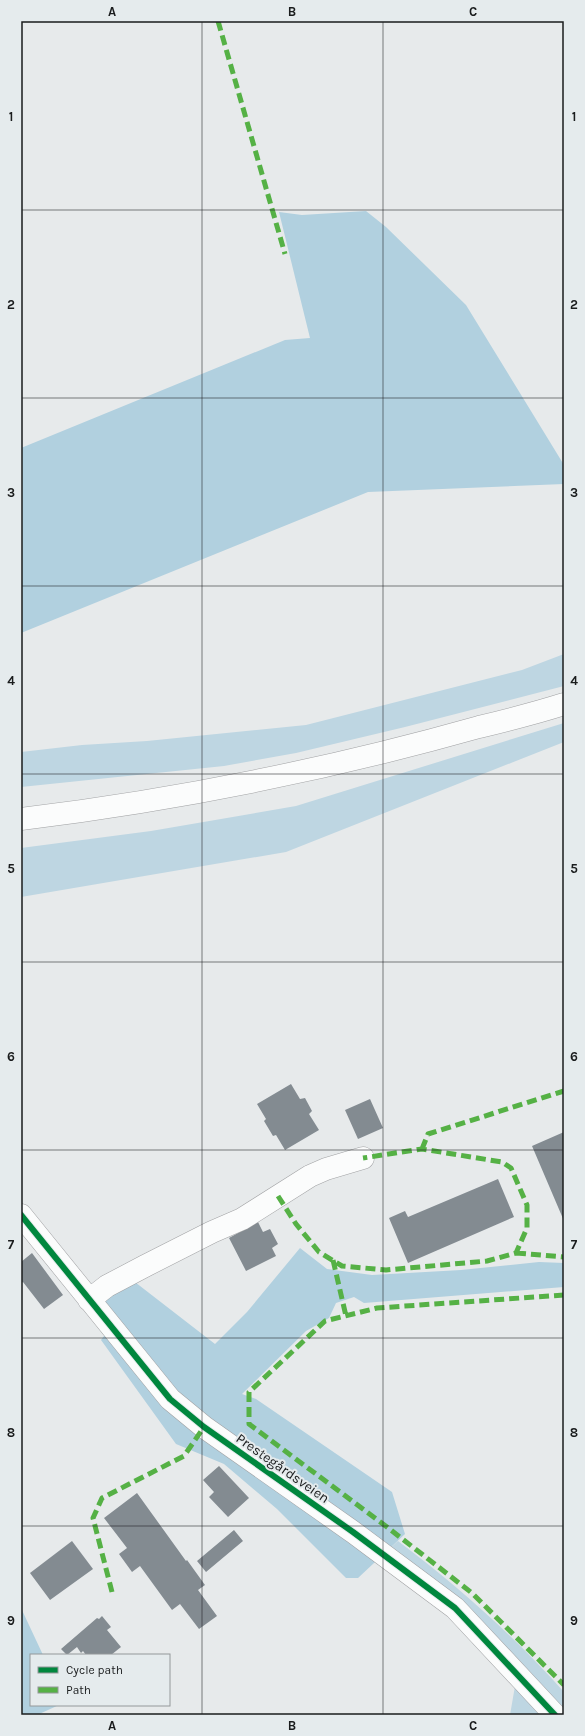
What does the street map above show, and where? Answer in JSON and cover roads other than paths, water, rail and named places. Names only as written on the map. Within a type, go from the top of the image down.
[{"type":"street","points":[[21,819],[125,804],[287,775],[409,747],[564,704]]},
{"type":"street","points":[[89,1300],[107,1286],[242,1218],[310,1176],[326,1169],[362,1158]]},
{"type":"street","name":"Prestegårdsveien","points":[[21,1215],[170,1399],[204,1427],[353,1532],[455,1608],[555,1715]]}]
